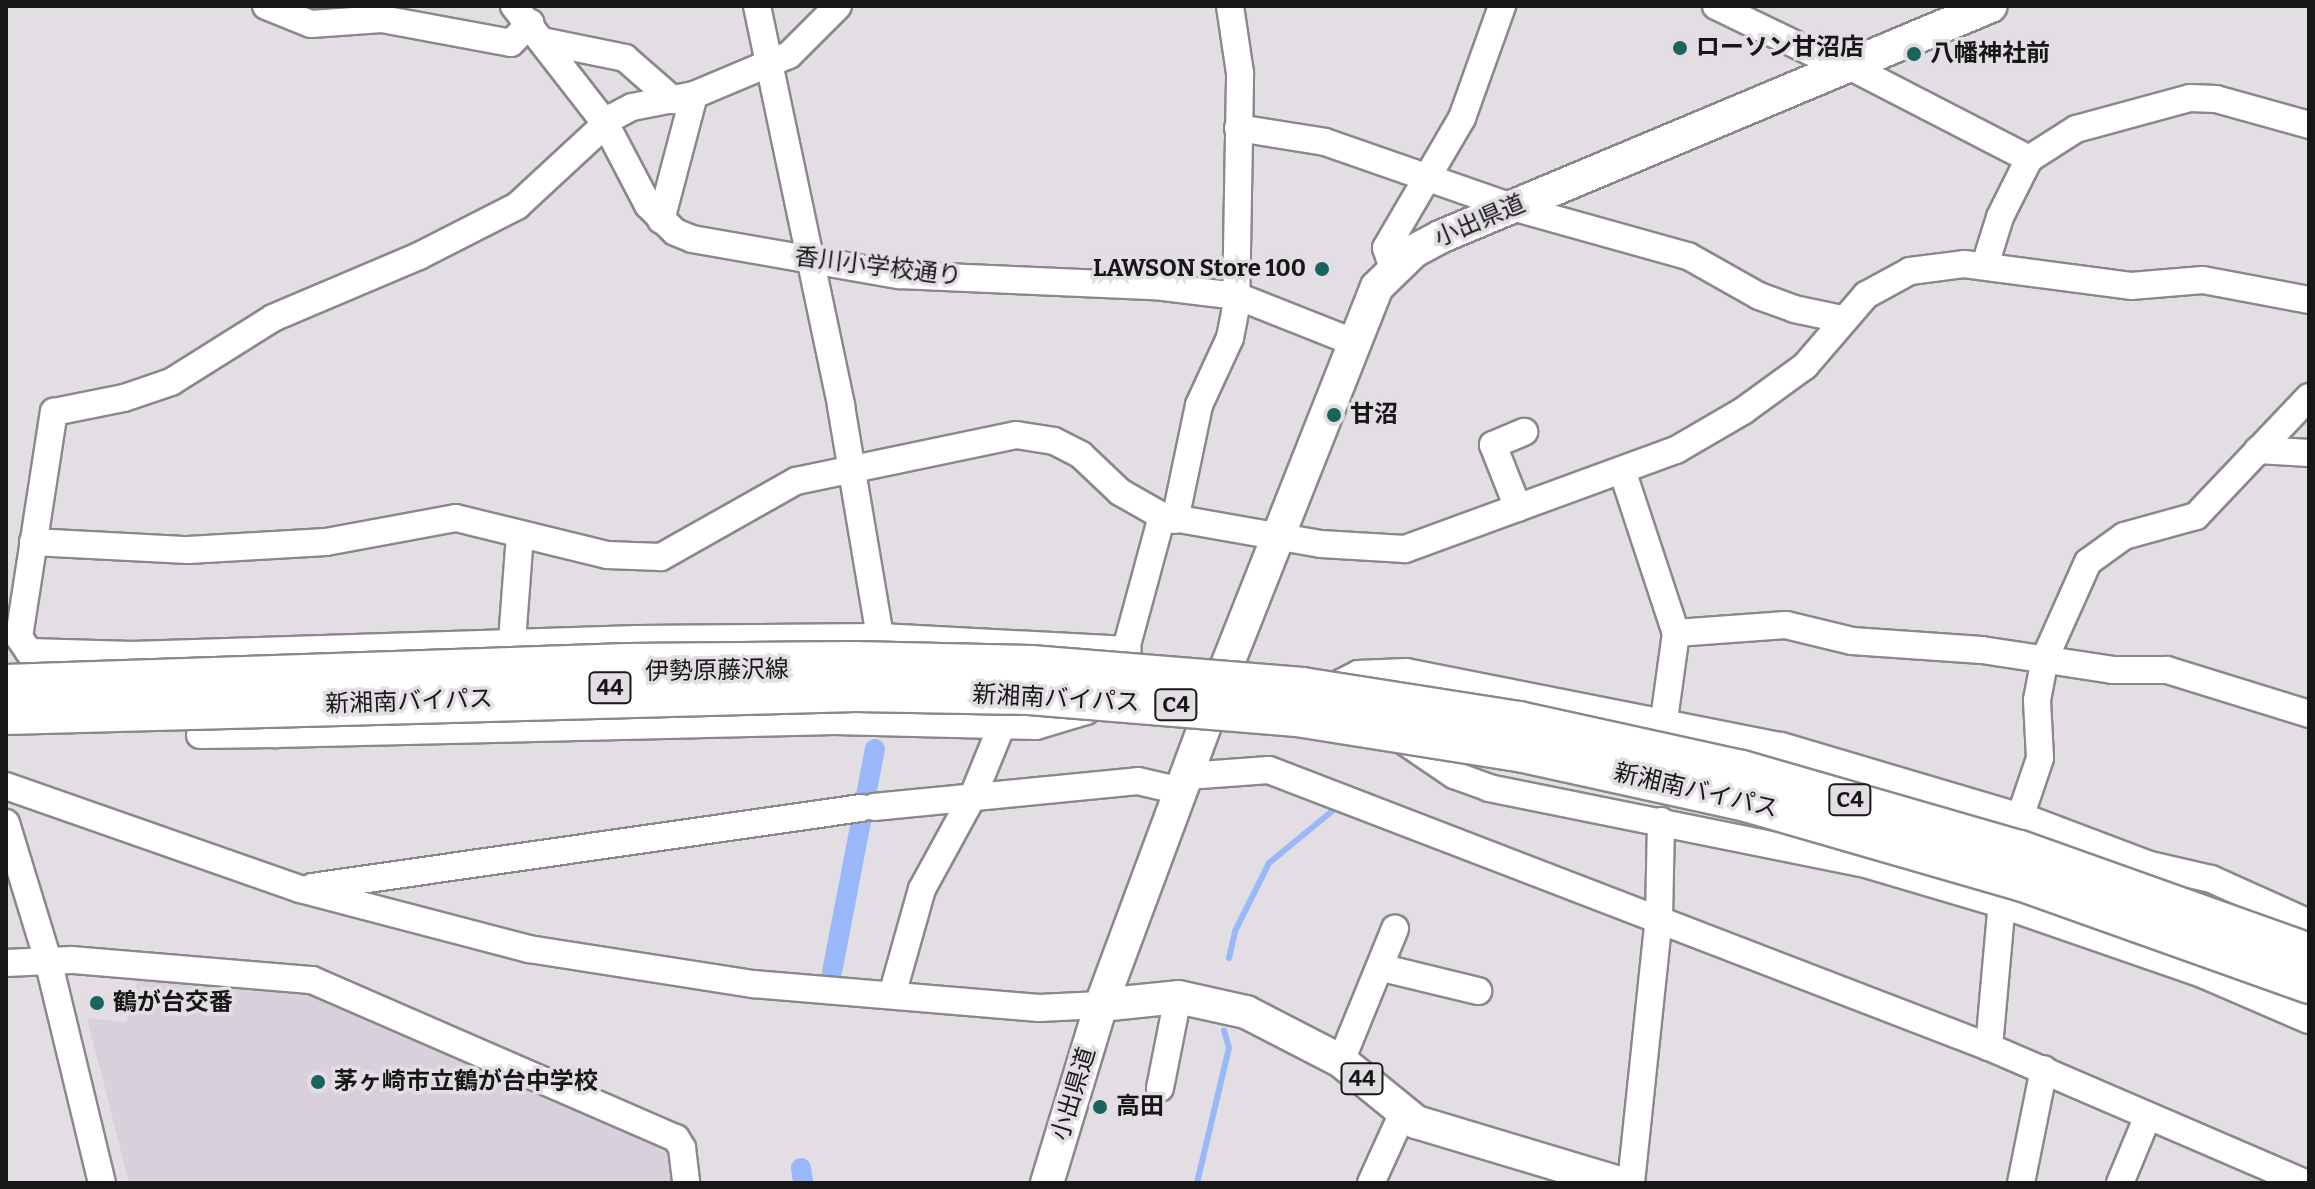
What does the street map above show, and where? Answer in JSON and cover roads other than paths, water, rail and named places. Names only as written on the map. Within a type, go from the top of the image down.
[{"type":"highway","name":"新湘南バイパス","points":[[6,684],[628,663],[854,661],[1031,665],[1302,687],[1534,724],[1742,770],[2020,850],[2309,953]]},
{"type":"highway","name":"新湘南バイパス","points":[[6,715],[856,692],[1029,695],[1297,717],[1519,752],[1761,806],[2023,882],[2309,984]]},
{"type":"main road","name":"小出県道","points":[[1217,695],[1353,342],[1377,287],[1393,268],[1440,237],[1991,6]]},
{"type":"main road","name":"伊勢原藤沢線","points":[[6,691],[790,654],[1113,673],[1217,695]]},
{"type":"main road","name":"伊勢原藤沢線","points":[[6,707],[1113,673]]},
{"type":"main road","points":[[1101,1005],[1217,695]]},
{"type":"main road","name":"44","points":[[1101,1005],[1178,997],[1246,1012],[1341,1061],[1402,1115],[1619,1183]]},
{"type":"main road","name":"小出県道","points":[[1047,1183],[1101,1005]]},
{"type":"street","points":[[757,6],[786,155],[797,179],[808,261],[880,637]]},
{"type":"street","points":[[838,6],[810,38],[769,64],[683,98],[632,107],[605,123],[517,206],[419,256],[273,318],[171,382],[54,412],[23,553],[19,637],[29,652],[132,655],[512,641],[790,654],[880,637],[1113,673]]},
{"type":"street","points":[[200,735],[835,721],[1002,725],[1058,722],[1086,711],[1113,673],[1168,518],[1199,405],[1230,338],[1237,296],[1240,73],[1230,6]]},
{"type":"street","points":[[1393,268],[1386,248],[1423,177],[1473,94],[1502,6]]},
{"type":"street","points":[[1716,6],[2029,159]]},
{"type":"street","points":[[275,8],[311,24],[382,19],[511,43],[530,24]]},
{"type":"street","points":[[530,24],[625,58],[683,98]]},
{"type":"street","points":[[530,24],[605,123],[661,220]]},
{"type":"street","points":[[661,220],[683,98]]},
{"type":"street","points":[[1985,265],[2000,217],[2029,159],[2076,129],[2190,98],[2216,99],[2309,125]]},
{"type":"street","points":[[1238,128],[1325,142],[1512,207],[1688,256],[1759,296],[1794,309],[1842,319]]},
{"type":"street","name":"香川小学校通り","points":[[661,220],[692,239],[899,275],[1142,285],[1237,296],[1353,342]]},
{"type":"street","points":[[23,553],[188,550],[326,542],[456,518],[607,555],[661,557],[771,492],[850,469],[1016,435],[1036,436],[1081,455],[1120,492],[1168,518],[1321,544],[1405,549],[1676,450],[1743,411],[1805,366],[1842,319],[1866,295],[1910,271],[1985,265],[2131,286],[2203,280],[2237,283],[2309,300]]},
{"type":"street","points":[[1989,1047],[2000,904],[2018,815],[2040,758],[2037,700],[2045,658],[2088,562],[2124,536],[2196,516],[2309,397]]},
{"type":"street","points":[[1518,508],[1493,445],[1524,432]]},
{"type":"street","points":[[2258,450],[2309,453]]},
{"type":"street","points":[[1622,470],[1676,633],[1664,720]]},
{"type":"street","points":[[512,641],[520,534]]},
{"type":"street","points":[[1676,633],[1786,625],[1852,641],[2045,658],[2112,670],[2167,670],[2309,714]]},
{"type":"street","points":[[78,689],[132,655]]},
{"type":"street","points":[[1217,695],[1316,694],[1358,674],[1406,672],[1664,720],[1872,770],[2018,815],[2150,865],[2211,879],[2309,923]]},
{"type":"street","points":[[1217,695],[1384,728],[1454,775],[1489,788],[1661,821],[1789,852],[1862,863],[2000,904],[2245,991],[2309,1020]]},
{"type":"street","points":[[261,699],[275,734]]},
{"type":"street","points":[[892,995],[922,889],[973,796],[1002,725]]},
{"type":"street","points":[[300,889],[867,807],[1138,781],[1184,783],[1269,770],[1989,1047],[2044,1069],[2147,1118],[2305,1183]]},
{"type":"street","points":[[6,786],[300,889],[529,949],[753,984],[1039,1008],[1101,1005]]},
{"type":"street","points":[[1631,1183],[1659,918],[1661,821]]},
{"type":"street","points":[[6,823],[49,964],[102,1183]]},
{"type":"street","points":[[1341,1061],[1383,968],[1395,929]]},
{"type":"street","points":[[6,963],[49,964],[72,960],[312,980],[676,1138],[682,1148],[686,1183]]},
{"type":"street","points":[[1383,968],[1478,991]]},
{"type":"street","points":[[1160,1088],[1178,997]]},
{"type":"street","points":[[2021,1183],[2044,1069]]},
{"type":"street","points":[[1371,1183],[1402,1115]]},
{"type":"street","points":[[2120,1183],[2147,1118]]},
{"type":"waterway","points":[[832,972],[875,749]]},
{"type":"waterway","points":[[1229,958],[1235,931],[1269,863],[1336,808]]},
{"type":"waterway","points":[[1197,1183],[1229,1048],[1224,1031]]},
{"type":"waterway","points":[[801,1168],[803,1183]]},
{"type":"place","name":"ローソン甘沼店","points":[[1680,48]]},
{"type":"place","name":"八幡神社前","points":[[1914,54]]},
{"type":"place","name":"LAWSON Store 100","points":[[1322,269]]},
{"type":"place","name":"甘沼","points":[[1334,415]]},
{"type":"place","name":"鶴が台交番","points":[[97,1003]]},
{"type":"place","name":"茅ヶ崎市立鶴が台中学校","points":[[318,1082]]},
{"type":"place","name":"高田","points":[[1100,1107]]}]
